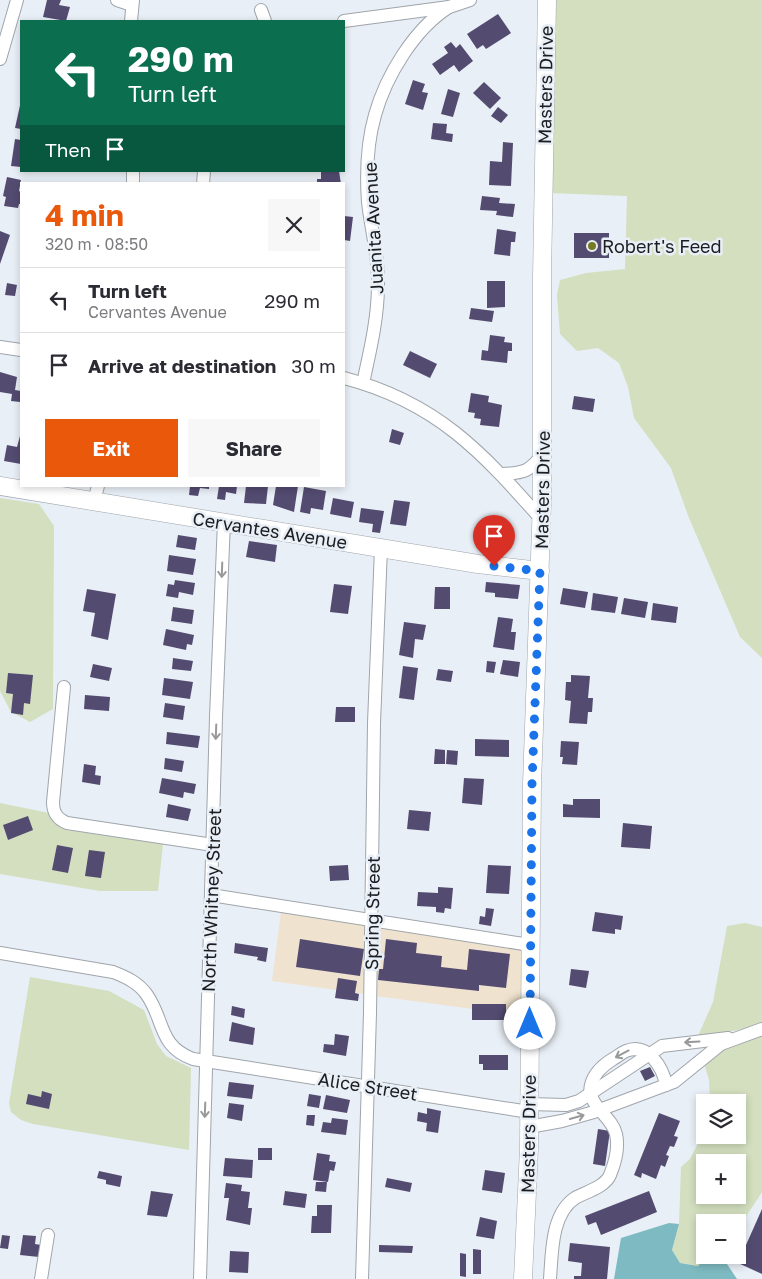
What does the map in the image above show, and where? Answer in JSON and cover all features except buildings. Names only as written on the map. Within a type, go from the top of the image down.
[{"type":"street","points":[[0,59],[17,0]]},
{"type":"street","points":[[116,0],[132,3],[131,20]]},
{"type":"street","points":[[345,21],[449,7],[470,0]]},
{"type":"street","name":"Masters Drive","points":[[523,1279],[529,1114],[530,945],[542,520],[542,277],[547,0]]},
{"type":"street","name":"Juanita Avenue","points":[[363,383],[374,326],[378,285],[367,180],[368,158],[375,115],[394,71],[410,47],[430,22],[449,7]]},
{"type":"street","points":[[0,346],[20,350]]},
{"type":"street","points":[[345,378],[385,390],[429,412],[475,447],[502,474],[542,520]]},
{"type":"street","points":[[502,474],[521,473],[532,468],[543,454]]},
{"type":"street","name":"Cervantes Avenue","points":[[0,486],[96,494],[224,521],[478,564],[540,571]]},
{"type":"street","name":"North Whitney Street","points":[[200,1279],[224,521]]},
{"type":"street","name":"Spring Street","points":[[362,1279],[372,919],[374,733],[381,548]]},
{"type":"street","points":[[64,687],[53,802],[53,808],[59,818],[67,824],[213,845]]},
{"type":"street","points":[[211,895],[530,945]]},
{"type":"street","name":"Alice Street","points":[[0,953],[104,970],[129,979],[148,996],[163,1033],[170,1044],[186,1057],[529,1114]]},
{"type":"street","points":[[529,1114],[562,1121],[601,1109],[666,1085],[685,1075],[702,1057],[721,1044],[762,1029]]},
{"type":"street","points":[[529,1114],[566,1105],[591,1094],[662,1046],[740,1036]]},
{"type":"street","points":[[648,1055],[657,1061],[664,1074],[666,1085]]},
{"type":"street","points":[[550,1279],[556,1228],[563,1211],[573,1199],[602,1184],[609,1177],[616,1154],[616,1134],[591,1094]]},
{"type":"street","points":[[41,1279],[48,1235]]},
{"type":"shaded area","points":[[281,912],[366,925],[365,994],[272,981]]},
{"type":"shaded area","points":[[377,926],[524,950],[525,1016],[376,996]]},
{"type":"green space","points":[[556,0],[762,0],[762,658],[740,637],[689,518],[671,468],[634,418],[628,387],[619,363],[598,348],[577,351],[560,334],[557,295],[560,280],[586,273],[625,269],[627,196],[549,193]]},
{"type":"green space","points":[[0,498],[39,504],[54,526],[53,709],[30,722],[11,712],[0,691]]},
{"type":"green space","points":[[0,803],[49,813],[60,827],[66,830],[163,844],[158,891],[100,891],[0,874]]},
{"type":"green space","points":[[745,923],[762,927],[762,1023],[739,1030],[698,1036],[713,1002],[727,926]]},
{"type":"green space","points":[[30,977],[109,991],[144,1010],[157,1044],[166,1056],[191,1068],[189,1150],[33,1124],[21,1120],[11,1112],[9,1103]]},
{"type":"green space","points":[[762,1035],[762,1192],[746,1217],[746,1214],[696,1214],[696,1264],[701,1264],[699,1266],[680,1263],[672,1250],[679,1224],[681,1167],[690,1159],[698,1144],[746,1144],[746,1094],[710,1094],[709,1080],[704,1063],[723,1050]]},
{"type":"water","points":[[669,1223],[679,1224],[672,1250],[680,1263],[698,1266],[700,1264],[727,1264],[737,1279],[614,1279],[621,1238]]},
{"type":"place","name":"Robert's Feed","points":[[592,246]]},
{"type":"route","points":[[494,566],[540,571],[532,784],[530,1024]]}]
